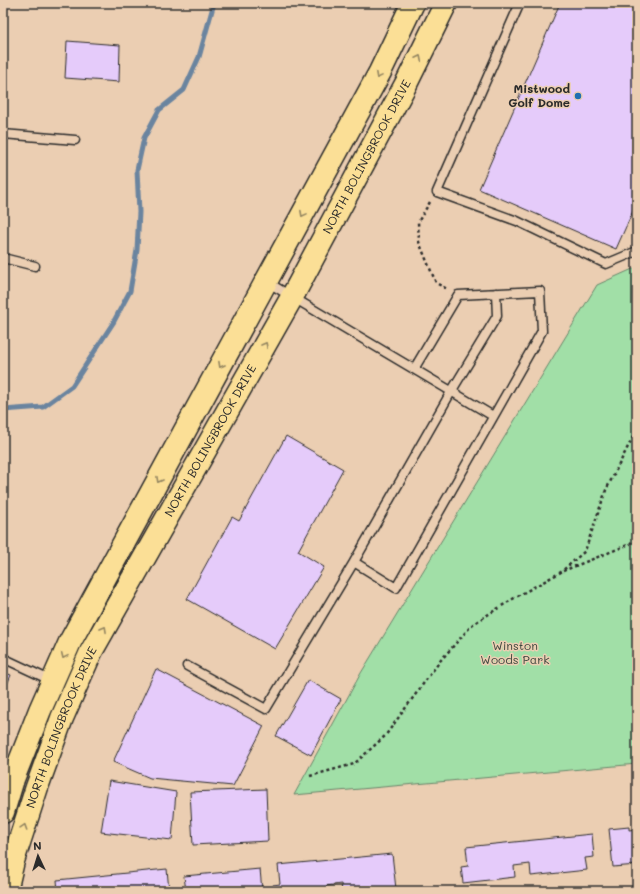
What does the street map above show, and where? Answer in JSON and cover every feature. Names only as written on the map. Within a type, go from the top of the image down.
[{"type":"main road","name":"NORTH BOLINGBROOK DRIVE","points":[[3,812],[13,779],[40,710],[70,642],[380,72],[413,3]]},
{"type":"main road","name":"NORTH BOLINGBROOK DRIVE","points":[[6,891],[13,861],[37,788],[62,718],[91,652],[292,297],[407,82],[446,3]]},
{"type":"lane","points":[[520,3],[437,192],[517,221],[606,264],[637,251]]},
{"type":"lane","points":[[3,134],[75,140]]},
{"type":"lane","points":[[3,258],[35,266]]},
{"type":"lane","points":[[267,282],[493,416]]},
{"type":"lane","points":[[354,562],[396,588],[542,331],[540,290],[458,295],[414,369]]},
{"type":"lane","points":[[187,666],[266,709],[354,562],[451,392],[497,316],[496,293]]},
{"type":"lane","points":[[3,658],[53,681]]},
{"type":"path","points":[[437,192],[418,222],[419,242],[436,283],[458,295]]},
{"type":"path","points":[[560,572],[585,551],[606,490],[637,429]]},
{"type":"path","points":[[310,776],[354,764],[385,736],[440,661],[474,624],[516,597],[560,572],[630,544],[637,535]]},
{"type":"green space","name":"Winston Woods Park","points":[[637,267],[637,764],[294,795],[361,673],[597,285]]},
{"type":"building","name":"Mistwood Golf Dome","points":[[560,3],[637,3],[637,202],[616,249],[479,189]]},
{"type":"building","points":[[67,41],[120,45],[119,82],[65,78]]},
{"type":"building","points":[[286,436],[343,469],[298,551],[324,567],[275,649],[187,599],[232,517],[239,521]]},
{"type":"building","points":[[156,669],[264,726],[233,786],[150,778],[113,762]]},
{"type":"building","points":[[3,672],[11,675],[3,694]]},
{"type":"building","points":[[308,680],[341,699],[311,755],[276,736]]},
{"type":"building","points":[[109,781],[176,792],[172,840],[101,832]]},
{"type":"building","points":[[266,789],[268,841],[193,845],[190,792]]},
{"type":"building","points":[[629,827],[629,830],[637,829],[637,865],[613,867],[609,829]]},
{"type":"building","points":[[592,834],[594,857],[585,858],[587,870],[531,876],[530,864],[514,866],[515,877],[463,883],[461,867],[468,866],[466,847]]},
{"type":"building","points":[[392,854],[396,889],[381,891],[342,891],[341,884],[326,886],[326,891],[306,891],[306,888],[290,890],[291,891],[273,891],[273,885],[280,884],[278,865]]},
{"type":"building","points":[[167,869],[169,891],[58,891],[57,880]]},
{"type":"building","points":[[260,869],[262,891],[186,891],[184,876]]},
{"type":"waterway","points":[[3,410],[43,407],[72,386],[113,323],[130,291],[137,250],[139,212],[137,170],[144,138],[159,110],[184,90],[199,57],[214,3]]},
{"type":"place","name":"Mistwood Golf Dome","points":[[578,96]]}]
